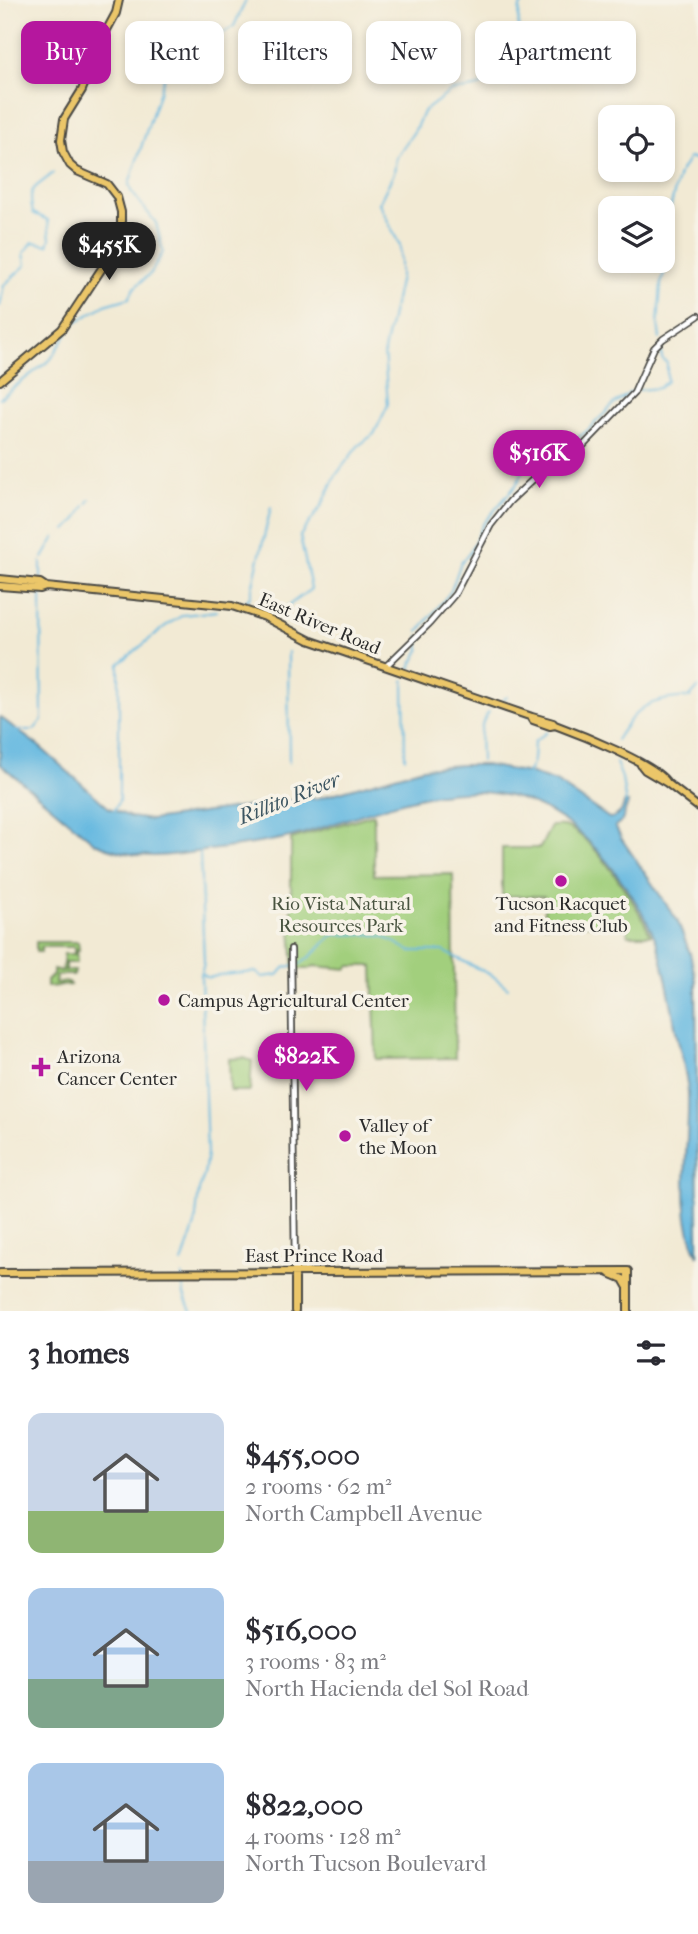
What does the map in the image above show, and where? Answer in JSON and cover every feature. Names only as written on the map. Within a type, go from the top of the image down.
[{"type":"main road","points":[[0,381],[62,328],[112,253],[121,232],[121,212],[117,197],[107,184],[77,171],[70,165],[63,152],[61,140],[64,119],[82,90],[103,37],[116,13],[119,0]]},
{"type":"main road","name":"East River Road","points":[[0,579],[40,583],[46,587]]},
{"type":"main road","name":"East River Road","points":[[0,586],[40,589],[46,587],[232,606],[265,617],[309,640],[550,726],[555,725],[578,733],[641,764],[645,770],[698,807]]},
{"type":"main road","points":[[295,1270],[295,1311]]},
{"type":"main road","points":[[604,1271],[623,1279],[628,1288],[628,1311]]},
{"type":"main road","name":"East Prince Road","points":[[0,1273],[628,1271],[628,1288]]},
{"type":"street","points":[[386,667],[429,624],[454,594],[491,525],[511,500],[541,472],[582,447],[634,393],[654,348],[698,316]]},
{"type":"street","points":[[291,949],[295,1270]]},
{"type":"green space","name":"Rio Vista Natural Resources Park","points":[[374,814],[374,875],[453,874],[455,1058],[376,1059],[373,966],[349,966],[348,969],[314,966],[309,969],[294,969],[291,839]]},
{"type":"green space","name":"Tucson Racquet and Fitness Club","points":[[551,826],[567,827],[591,845],[626,892],[651,935],[628,935],[628,925],[544,924],[544,896],[502,896],[502,848],[540,848]]},
{"type":"green space","points":[[36,942],[78,942],[77,963],[65,963],[65,971],[75,971],[74,975],[56,975],[55,983],[69,982],[70,985],[47,987],[47,981],[53,975],[53,969],[62,971],[64,954],[74,954],[74,947],[41,947],[41,952],[36,952]]},
{"type":"green space","points":[[244,1058],[252,1061],[250,1091],[230,1091],[229,1059]]},
{"type":"water","points":[[0,717],[40,747],[109,808],[130,817],[151,820],[315,799],[423,768],[461,765],[485,765],[529,773],[556,782],[609,818],[617,815],[624,803],[628,803],[622,821],[615,826],[677,920],[690,953],[696,981],[698,1256],[691,1238],[685,1198],[688,1114],[685,1070],[657,943],[646,919],[622,881],[599,852],[572,827],[541,807],[523,800],[494,793],[466,792],[409,800],[297,835],[264,842],[165,856],[124,853],[95,843],[0,764]]},
{"type":"waterway","points":[[0,398],[51,359],[73,324],[105,305],[129,298],[134,288],[151,273],[163,252],[156,223],[131,191],[129,184],[167,69],[234,26],[246,0]]},
{"type":"waterway","points":[[282,617],[285,608],[311,589],[300,536],[322,505],[336,475],[358,446],[374,434],[388,405],[384,351],[400,277],[400,246],[379,203],[394,173],[396,158],[415,130],[423,112],[451,91],[475,88],[491,80],[516,48],[520,7],[526,0]]},
{"type":"waterway","points":[[660,339],[658,323],[661,284],[668,259],[668,217],[679,174],[689,158],[698,159]]},
{"type":"waterway","points":[[0,306],[4,285],[26,265],[24,253],[33,242],[48,245],[48,220],[33,213],[31,197],[34,188],[53,173]]},
{"type":"waterway","points":[[639,390],[659,388],[667,381],[667,363],[662,359],[661,345]]},
{"type":"waterway","points":[[566,447],[631,392]]},
{"type":"waterway","points":[[419,631],[451,591],[461,562],[470,552],[483,524],[517,484],[529,459],[555,455],[562,450]]},
{"type":"waterway","points":[[88,503],[90,499]]},
{"type":"waterway","points":[[66,530],[85,506]]},
{"type":"waterway","points":[[246,601],[250,597],[271,507]]},
{"type":"waterway","points":[[43,558],[55,537]]},
{"type":"waterway","points":[[41,562],[41,578]]},
{"type":"waterway","points":[[15,730],[34,730],[42,720],[41,592]]},
{"type":"waterway","points":[[113,812],[119,801],[119,664],[183,615],[217,611]]},
{"type":"waterway","points":[[410,668],[420,650],[419,636]]},
{"type":"waterway","points":[[288,652],[289,763]]},
{"type":"waterway","points":[[404,680],[405,758]]},
{"type":"waterway","points":[[616,740],[638,711],[654,702],[690,697],[698,688]]},
{"type":"waterway","points":[[503,700],[507,697]]},
{"type":"waterway","points":[[481,761],[481,729],[489,712]]},
{"type":"waterway","points":[[527,772],[532,762],[534,742],[547,732]]},
{"type":"waterway","points":[[616,763],[622,778],[626,805]]},
{"type":"waterway","points":[[182,1263],[195,1225],[207,1154],[200,852]]},
{"type":"waterway","points":[[202,974],[209,978],[256,972],[262,977],[278,975],[284,968],[302,963],[333,935],[369,934],[385,937],[410,951],[443,951],[493,976],[508,988]]},
{"type":"waterway","points":[[182,1275],[184,1295],[191,1311]]},
{"type":"place","name":"Tucson Racquet and Fitness Club","points":[[561,881]]},
{"type":"place","name":"Campus Agricultural Center","points":[[164,1000]]},
{"type":"place","name":"Arizona Cancer Center","points":[[41,1067]]},
{"type":"place","name":"Valley of the Moon","points":[[345,1136]]},
{"type":"water label","name":"Rillito River","points":[[289,798]]}]
